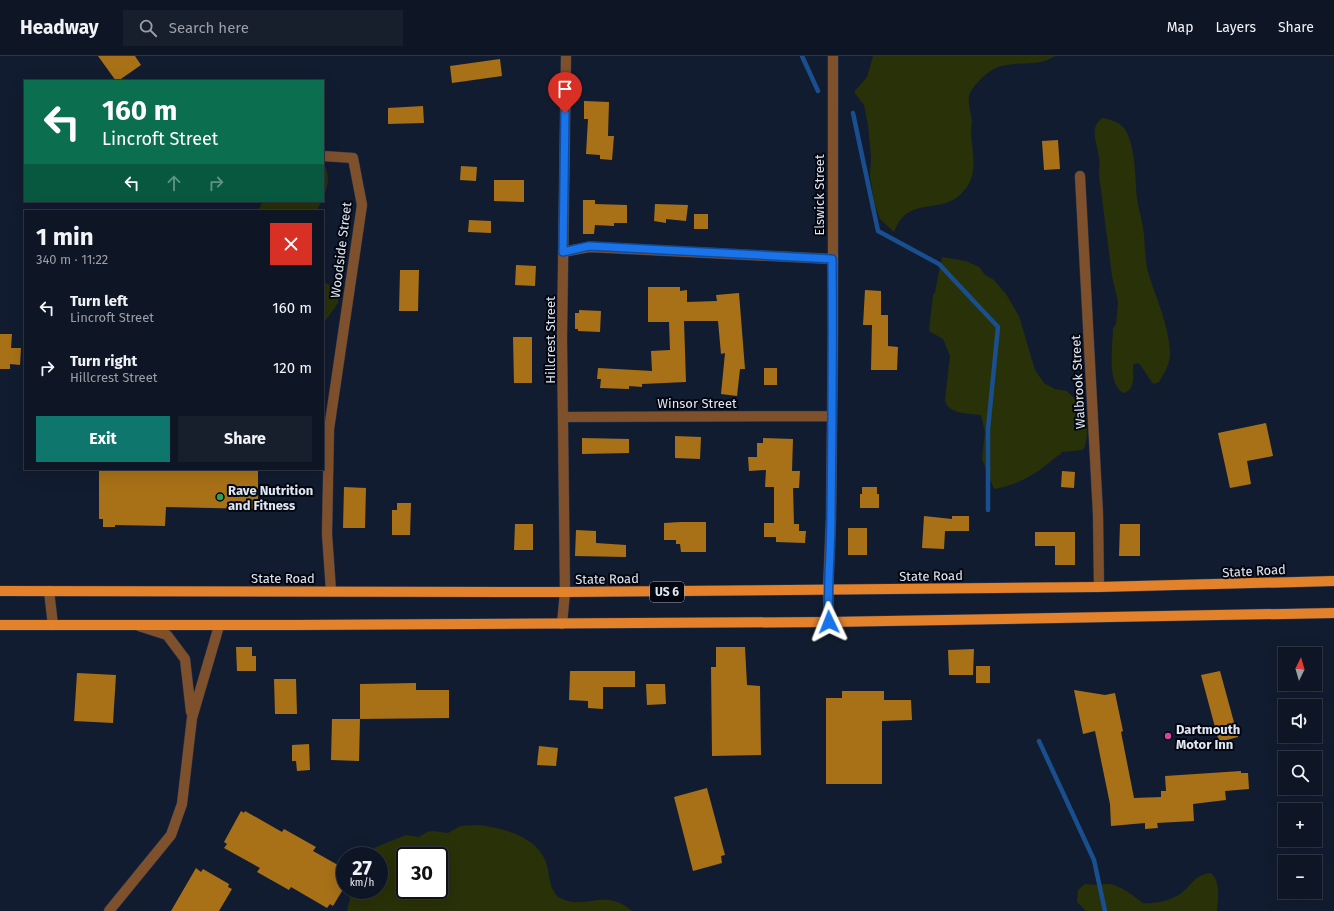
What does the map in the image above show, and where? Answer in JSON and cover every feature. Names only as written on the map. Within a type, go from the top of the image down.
[{"type":"main road","name":"State Road","points":[[0,592],[565,592],[828,590],[1099,587],[1334,581]]},
{"type":"main road","points":[[0,625],[219,626],[829,622],[1334,613]]},
{"type":"street","name":"Hillcrest Street","points":[[562,624],[565,592],[563,252],[566,56]]},
{"type":"street","name":"Elswick Street","points":[[829,622],[828,590],[831,518],[832,416],[833,56]]},
{"type":"street","name":"Woodside Street","points":[[324,156],[353,158],[362,206],[329,429],[327,534],[331,591]]},
{"type":"street","name":"Walbrook Street","points":[[1080,176],[1098,514],[1099,587]]},
{"type":"street","points":[[563,252],[589,246],[832,259]]},
{"type":"street","name":"Winsor Street","points":[[563,417],[832,416]]},
{"type":"street","points":[[50,591],[53,625]]},
{"type":"street","points":[[137,626],[168,635],[185,659],[192,718]]},
{"type":"street","points":[[109,911],[172,835],[182,804],[192,718],[219,626]]},
{"type":"green space","points":[[873,56],[1055,56],[1041,62],[1001,66],[989,72],[977,83],[969,96],[972,120],[971,131],[974,165],[971,180],[961,194],[954,199],[946,203],[922,207],[907,213],[900,220],[894,232],[880,219],[874,202],[870,176],[871,156],[868,125],[864,105],[854,92],[867,77]]},
{"type":"green space","points":[[1102,118],[1114,121],[1122,126],[1131,143],[1137,199],[1143,230],[1147,267],[1167,330],[1170,351],[1169,363],[1159,382],[1154,384],[1138,363],[1133,365],[1132,385],[1128,391],[1124,393],[1118,388],[1115,382],[1112,364],[1113,328],[1116,324],[1118,302],[1112,276],[1095,137],[1095,127]]},
{"type":"green space","points":[[324,165],[328,177],[324,196]]},
{"type":"green space","points":[[262,202],[321,202],[317,210],[258,210]]},
{"type":"green space","points":[[942,257],[966,261],[979,267],[985,275],[994,280],[1006,294],[1019,316],[1035,370],[1044,383],[1055,389],[1067,391],[1073,397],[1082,401],[1087,426],[1083,450],[1061,452],[1061,454],[1030,476],[1018,482],[994,489],[982,459],[985,432],[981,415],[955,411],[947,405],[945,400],[950,356],[943,339],[929,331],[933,295],[935,292]]},
{"type":"green space","points":[[324,282],[338,291],[338,303],[324,323]]},
{"type":"green space","points":[[480,825],[519,835],[535,846],[541,853],[546,862],[552,887],[556,895],[560,898],[578,902],[604,900],[613,901],[622,904],[632,911],[347,911],[350,899],[388,899],[388,847],[376,847],[406,835],[419,837],[432,831],[448,833],[460,826]]},
{"type":"green space","points":[[1211,873],[1218,886],[1217,911],[1086,911],[1077,902],[1078,890],[1085,884],[1111,884],[1126,891],[1143,903],[1162,902],[1180,894],[1200,876]]},
{"type":"building","points":[[98,56],[135,56],[141,65],[119,80],[115,80]]},
{"type":"building","points":[[500,59],[502,76],[452,83],[450,66]]},
{"type":"building","points":[[584,101],[609,102],[608,136],[614,136],[612,160],[600,159],[600,155],[586,154],[588,119],[584,119]]},
{"type":"building","points":[[423,106],[424,123],[388,124],[388,108]]},
{"type":"building","points":[[1058,140],[1060,169],[1044,170],[1042,141]]},
{"type":"building","points":[[461,166],[477,167],[476,181],[460,180]]},
{"type":"building","points":[[494,180],[524,180],[524,202],[494,201]]},
{"type":"building","points":[[583,200],[595,200],[595,204],[627,205],[627,223],[614,223],[614,226],[595,225],[594,234],[583,234]]},
{"type":"building","points":[[655,204],[688,205],[686,221],[666,219],[666,223],[654,221]]},
{"type":"building","points":[[694,214],[708,214],[708,229],[694,229]]},
{"type":"building","points":[[469,220],[491,221],[491,233],[468,232]]},
{"type":"building","points":[[516,265],[536,266],[535,286],[515,285]]},
{"type":"building","points":[[400,270],[419,270],[418,311],[399,311]]},
{"type":"building","points":[[648,287],[680,287],[680,291],[687,290],[687,302],[717,301],[716,295],[739,293],[745,369],[740,369],[737,396],[721,394],[725,353],[721,354],[718,321],[684,321],[686,382],[642,384],[642,387],[629,386],[629,389],[600,388],[601,379],[597,379],[598,368],[652,371],[651,351],[670,350],[669,322],[648,322]]},
{"type":"building","points":[[865,290],[881,291],[881,315],[888,315],[888,346],[898,347],[897,370],[871,370],[872,325],[863,325]]},
{"type":"building","points":[[579,310],[601,311],[600,332],[578,331],[578,329],[575,329],[575,313],[579,313]]},
{"type":"building","points":[[0,334],[12,334],[11,348],[21,348],[20,365],[10,364],[10,369],[0,369]]},
{"type":"building","points":[[513,337],[532,337],[532,383],[514,383]]},
{"type":"building","points":[[764,368],[777,368],[777,385],[764,385]]},
{"type":"building","points":[[1266,423],[1273,456],[1247,461],[1251,484],[1230,488],[1218,433]]},
{"type":"building","points":[[675,436],[701,437],[700,459],[675,458]]},
{"type":"building","points":[[582,438],[629,439],[629,453],[582,454]]},
{"type":"building","points":[[763,438],[793,439],[792,471],[800,471],[799,488],[793,488],[794,524],[799,524],[799,531],[806,531],[805,543],[776,542],[776,537],[764,537],[764,523],[774,523],[774,487],[765,487],[766,470],[749,471],[748,457],[757,457],[757,443],[763,443]]},
{"type":"building","points":[[99,470],[258,471],[258,509],[166,507],[165,526],[115,525],[115,527],[103,527],[103,519],[99,519]]},
{"type":"building","points":[[1062,471],[1075,472],[1074,488],[1061,487]]},
{"type":"building","points":[[344,487],[366,488],[365,528],[343,528]]},
{"type":"building","points":[[862,487],[877,487],[877,494],[879,494],[879,508],[860,508],[860,494],[862,494]]},
{"type":"building","points":[[397,503],[411,503],[410,535],[392,535],[392,510],[397,510]]},
{"type":"building","points":[[924,516],[952,519],[952,516],[969,516],[969,531],[945,531],[944,549],[922,548]]},
{"type":"building","points":[[706,522],[706,552],[681,552],[680,544],[676,544],[676,540],[664,540],[664,523]]},
{"type":"building","points":[[515,524],[533,524],[533,550],[514,550]]},
{"type":"building","points":[[1120,524],[1140,524],[1140,556],[1119,556]]},
{"type":"building","points":[[848,528],[867,528],[867,555],[848,555]]},
{"type":"building","points":[[576,530],[596,531],[596,543],[626,545],[626,557],[575,556]]},
{"type":"building","points":[[1035,532],[1075,532],[1075,565],[1055,565],[1055,546],[1035,546]]},
{"type":"building","points":[[236,647],[252,647],[252,656],[256,656],[256,671],[237,671]]},
{"type":"building","points":[[716,647],[745,647],[747,685],[760,686],[761,755],[712,756],[711,667],[716,667]]},
{"type":"building","points":[[974,649],[973,675],[949,675],[948,650]]},
{"type":"building","points":[[976,666],[990,666],[990,683],[976,683]]},
{"type":"building","points":[[570,671],[635,671],[635,687],[603,687],[603,709],[588,708],[588,701],[569,700]]},
{"type":"building","points":[[1220,671],[1238,737],[1219,742],[1201,675]]},
{"type":"building","points":[[77,673],[116,675],[113,723],[74,721]]},
{"type":"building","points":[[274,679],[296,679],[297,714],[275,714]]},
{"type":"building","points":[[416,683],[416,690],[449,690],[449,718],[360,719],[360,684]]},
{"type":"building","points":[[646,684],[665,684],[666,704],[647,705]]},
{"type":"building","points":[[1074,690],[1105,695],[1115,693],[1134,798],[1161,797],[1161,791],[1166,791],[1165,776],[1241,771],[1241,773],[1248,773],[1249,789],[1225,791],[1226,800],[1193,804],[1194,821],[1157,823],[1158,828],[1145,829],[1145,823],[1111,826],[1110,804],[1095,731],[1083,734]]},
{"type":"building","points":[[842,691],[884,691],[884,700],[911,700],[912,720],[882,721],[882,784],[826,784],[826,698],[842,698]]},
{"type":"building","points":[[332,719],[360,719],[359,761],[331,760]]},
{"type":"building","points":[[309,744],[310,770],[297,771],[296,761],[292,761],[292,745]]},
{"type":"building","points":[[539,746],[558,748],[556,766],[537,765]]},
{"type":"building","points":[[707,788],[725,855],[721,856],[722,863],[693,871],[674,797]]},
{"type":"building","points":[[241,811],[244,813],[245,811],[282,832],[284,829],[316,847],[313,851],[336,864],[337,899],[333,906],[330,904],[327,908],[291,887],[289,890],[257,872],[260,868],[224,848],[227,844],[224,842]]},
{"type":"building","points":[[196,868],[201,872],[203,869],[229,884],[228,887],[232,889],[219,911],[171,911]]},
{"type":"waterway","points":[[802,56],[818,91]]},
{"type":"waterway","points":[[853,113],[878,231],[939,264],[998,327],[988,429],[988,510]]},
{"type":"waterway","points":[[1039,741],[1094,860],[1105,911]]},
{"type":"place","name":"Rave Nutrition and Fitness","points":[[220,497]]},
{"type":"place","name":"Dartmouth Motor Inn","points":[[1168,736]]},
{"type":"route","points":[[565,113],[563,252],[589,246],[832,259],[833,336],[831,518],[828,590],[829,622]]}]
